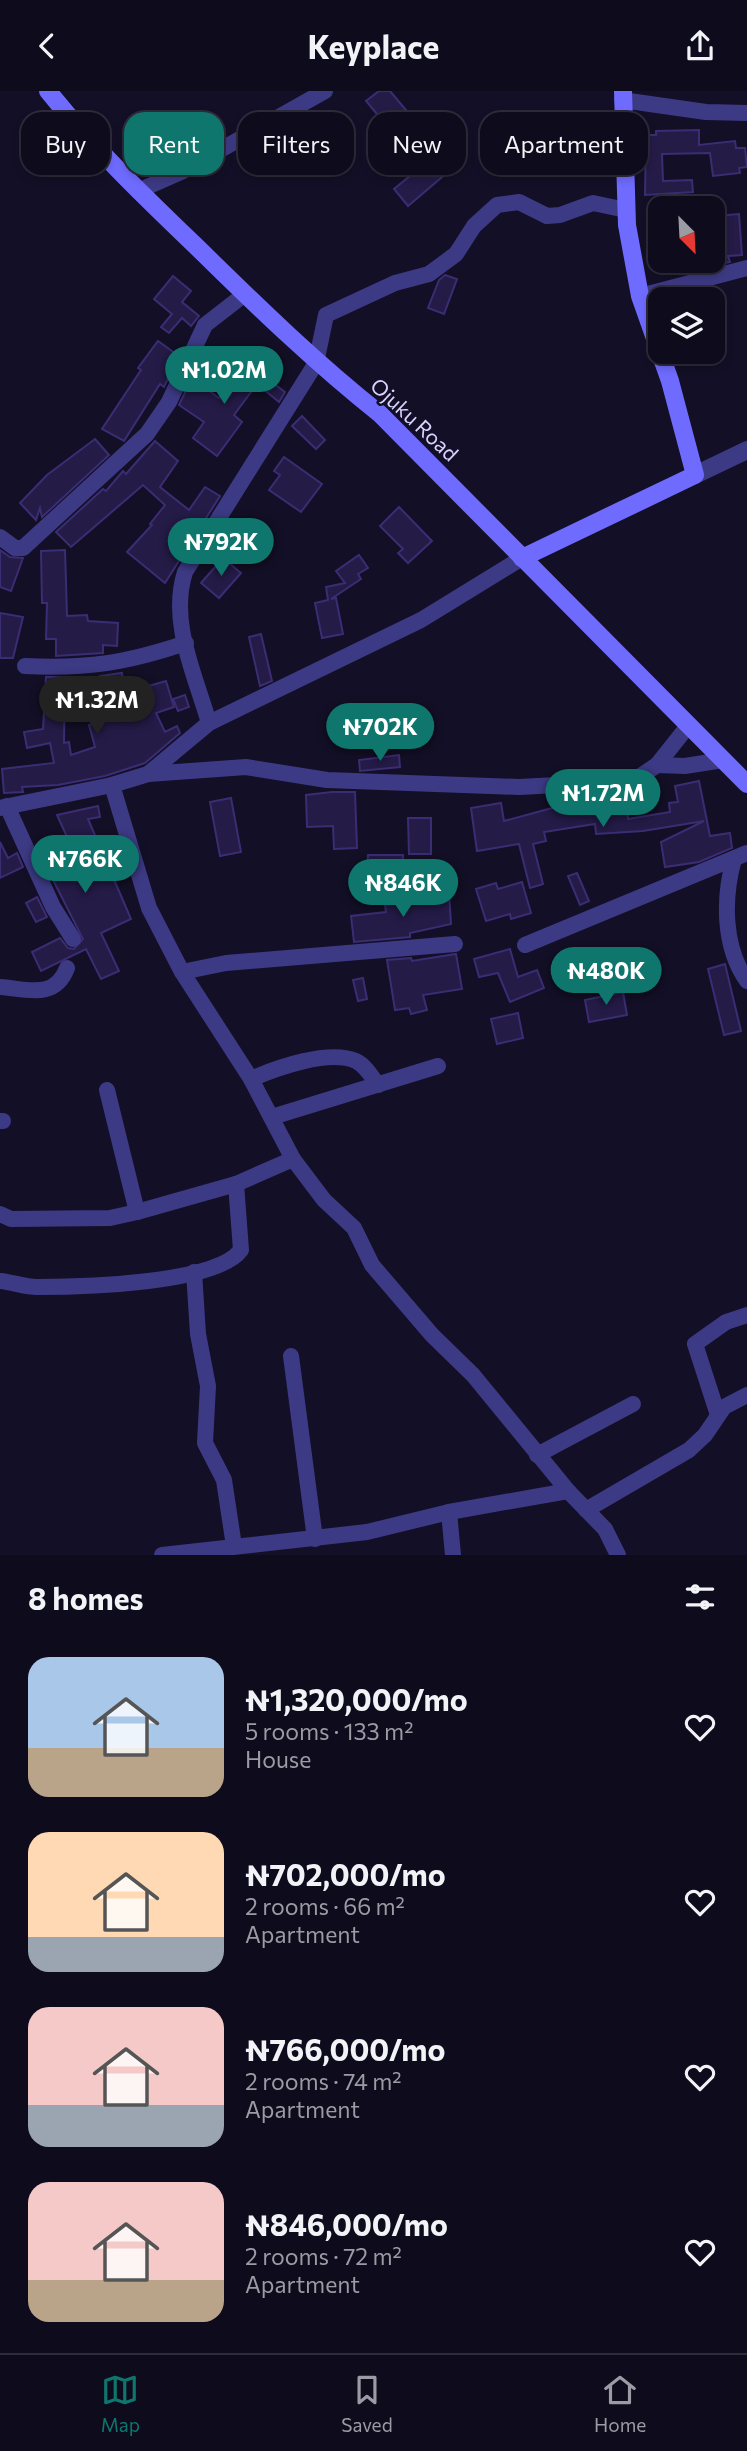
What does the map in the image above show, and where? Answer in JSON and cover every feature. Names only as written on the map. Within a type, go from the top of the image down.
[{"type":"main road","name":"Ojuku Road","points":[[48,91],[77,128],[138,191],[316,363],[380,414],[747,784]]},
{"type":"main road","points":[[522,558],[695,475],[670,381],[640,296],[626,210],[622,95]]},
{"type":"street","points":[[138,191],[181,172],[325,91]]},
{"type":"street","points":[[622,95],[706,112],[747,113]]},
{"type":"street","points":[[209,723],[178,615],[178,594],[185,572],[316,363],[326,315],[395,283],[429,274],[456,254],[474,226],[497,205],[519,202],[548,216],[560,215],[593,203],[626,210]]},
{"type":"street","points":[[640,296],[747,268]]},
{"type":"street","points":[[0,537],[15,548],[23,548],[129,452],[170,402],[205,324],[245,294]]},
{"type":"street","points":[[695,475],[747,450]]},
{"type":"street","points":[[148,774],[209,723],[421,620],[522,558]]},
{"type":"street","points":[[25,666],[103,666],[134,660],[186,643]]},
{"type":"street","points":[[73,939],[53,907],[4,807],[112,785],[148,774],[246,767],[327,780],[519,787],[633,781],[657,765],[688,726]]},
{"type":"street","points":[[657,765],[685,766],[723,760]]},
{"type":"street","points":[[112,785],[149,908],[182,972],[251,1079],[293,1159],[324,1199],[354,1228],[372,1265],[432,1335],[473,1374],[537,1455],[605,1529],[618,1555]]},
{"type":"street","points":[[525,945],[740,856]]},
{"type":"street","points":[[740,856],[727,893],[729,933],[736,965],[747,981]]},
{"type":"street","points":[[182,972],[226,963],[455,944]]},
{"type":"street","points":[[0,987],[46,991],[59,984],[67,968]]},
{"type":"street","points":[[251,1079],[295,1062],[344,1058],[360,1063],[378,1084]]},
{"type":"street","points":[[272,1117],[438,1066]]},
{"type":"street","points":[[107,1090],[137,1212]]},
{"type":"street","points":[[0,1214],[11,1219],[110,1218],[236,1184],[293,1159]]},
{"type":"street","points":[[0,1281],[37,1287],[111,1284],[194,1272],[234,1260],[241,1250],[236,1184]]},
{"type":"street","points":[[194,1272],[198,1334],[208,1386],[205,1443],[224,1480],[234,1546]]},
{"type":"street","points":[[718,1415],[695,1345],[726,1322],[747,1315]]},
{"type":"street","points":[[290,1356],[315,1539]]},
{"type":"street","points":[[586,1510],[689,1450],[705,1435],[718,1415],[733,1400],[747,1395]]},
{"type":"street","points":[[537,1455],[633,1404]]},
{"type":"street","points":[[162,1555],[367,1532],[449,1512],[568,1491]]},
{"type":"street","points":[[449,1512],[453,1555]]},
{"type":"building","points":[[379,91],[390,91],[408,112],[375,112],[366,101]]},
{"type":"building","points":[[699,130],[699,145],[735,141],[736,148],[745,148],[747,167],[739,168],[740,173],[713,176],[710,153],[662,154],[663,181],[692,180],[693,192],[645,195],[648,135],[656,135],[656,131]]},
{"type":"building","points":[[411,175],[445,175],[408,206],[394,189]]},
{"type":"building","points":[[739,214],[742,255],[728,256],[730,262],[725,263],[725,215]]},
{"type":"building","points":[[445,275],[457,279],[444,314],[428,308],[439,280]]},
{"type":"building","points":[[173,276],[191,291],[182,302],[199,316],[191,326],[182,318],[169,333],[161,327],[172,314],[154,299]]},
{"type":"building","points":[[158,341],[179,356],[164,387],[160,384],[124,441],[102,429],[141,370],[138,368]]},
{"type":"building","points":[[245,362],[285,392],[279,402],[257,384],[234,415],[242,422],[217,456],[193,438],[204,422],[179,405],[192,378],[219,398]]},
{"type":"building","points":[[302,416],[325,440],[316,449],[292,426]]},
{"type":"building","points":[[95,439],[109,455],[42,517],[40,508],[36,520],[20,503],[47,475]]},
{"type":"building","points":[[155,441],[178,461],[160,487],[189,510],[205,487],[220,496],[165,583],[127,552],[152,525],[150,524],[165,505],[143,485],[71,547],[56,532],[103,489],[106,491],[123,471],[126,474]]},
{"type":"building","points":[[284,457],[322,484],[301,512],[269,490],[280,475],[274,471]]},
{"type":"building","points":[[399,507],[432,541],[408,563],[398,553],[403,549],[380,526]]},
{"type":"building","points":[[0,550],[10,557],[23,558],[11,591],[0,587]]},
{"type":"building","points":[[65,550],[67,616],[87,615],[88,621],[118,623],[117,646],[103,645],[103,653],[56,656],[56,639],[46,639],[47,603],[42,603],[41,551]]},
{"type":"building","points":[[359,555],[368,568],[358,574],[361,579],[331,599],[336,598],[343,634],[322,638],[315,603],[328,600],[326,587],[345,583],[336,571]]},
{"type":"building","points":[[223,558],[241,573],[219,598],[201,583]]},
{"type":"building","points":[[0,613],[23,617],[13,658],[0,658]]},
{"type":"building","points":[[261,634],[272,681],[260,686],[249,637]]},
{"type":"building","points":[[122,673],[124,693],[166,681],[174,707],[156,713],[165,732],[177,726],[180,733],[145,763],[105,776],[58,785],[22,787],[23,792],[4,793],[2,769],[54,763],[50,743],[27,748],[24,732],[43,729],[46,677],[65,677],[64,743],[69,742],[71,755],[95,747],[89,725],[106,720],[100,676]]},
{"type":"building","points":[[185,695],[189,707],[178,711],[173,699]]},
{"type":"building","points":[[399,755],[400,767],[360,771],[359,760]]},
{"type":"building","points":[[699,781],[710,836],[730,833],[732,848],[699,862],[665,867],[661,842],[704,821],[643,831],[596,834],[595,824],[544,832],[546,841],[533,844],[543,884],[530,888],[519,844],[477,851],[471,808],[501,803],[504,821],[552,808],[607,804],[608,808],[627,806],[628,819],[670,812],[669,803],[678,802],[675,786]]},
{"type":"building","points":[[355,792],[357,848],[334,849],[333,826],[307,827],[306,795]]},
{"type":"building","points":[[231,798],[241,852],[220,856],[210,802]]},
{"type":"building","points":[[98,806],[100,817],[88,819],[131,919],[101,933],[119,971],[101,979],[86,949],[41,971],[32,952],[60,938],[68,948],[74,949],[83,939],[49,872],[58,868],[53,858],[73,850],[57,815]]},
{"type":"building","points":[[408,818],[431,818],[431,854],[409,854]]},
{"type":"building","points":[[0,842],[8,858],[17,853],[23,867],[0,878]]},
{"type":"building","points":[[368,855],[403,855],[402,878],[367,878]]},
{"type":"building","points":[[577,873],[589,901],[580,905],[568,876]]},
{"type":"building","points":[[522,882],[531,913],[511,919],[510,914],[486,921],[476,889],[496,883],[498,889]]},
{"type":"building","points":[[449,892],[451,924],[410,933],[410,937],[354,942],[351,916],[386,912],[385,905]]},
{"type":"building","points":[[37,897],[47,917],[36,922],[26,903]]},
{"type":"building","points":[[510,949],[518,977],[537,970],[544,988],[510,1002],[498,973],[479,977],[474,959]]},
{"type":"building","points":[[456,954],[462,989],[423,995],[427,1010],[411,1014],[409,1008],[395,1010],[387,960],[411,958],[412,961]]},
{"type":"building","points":[[725,964],[741,1031],[724,1035],[708,969]]},
{"type":"building","points":[[363,978],[367,999],[358,1001],[353,980]]},
{"type":"building","points":[[623,992],[627,1015],[589,1022],[585,1000]]},
{"type":"building","points":[[518,1013],[523,1038],[497,1044],[491,1019]]}]
